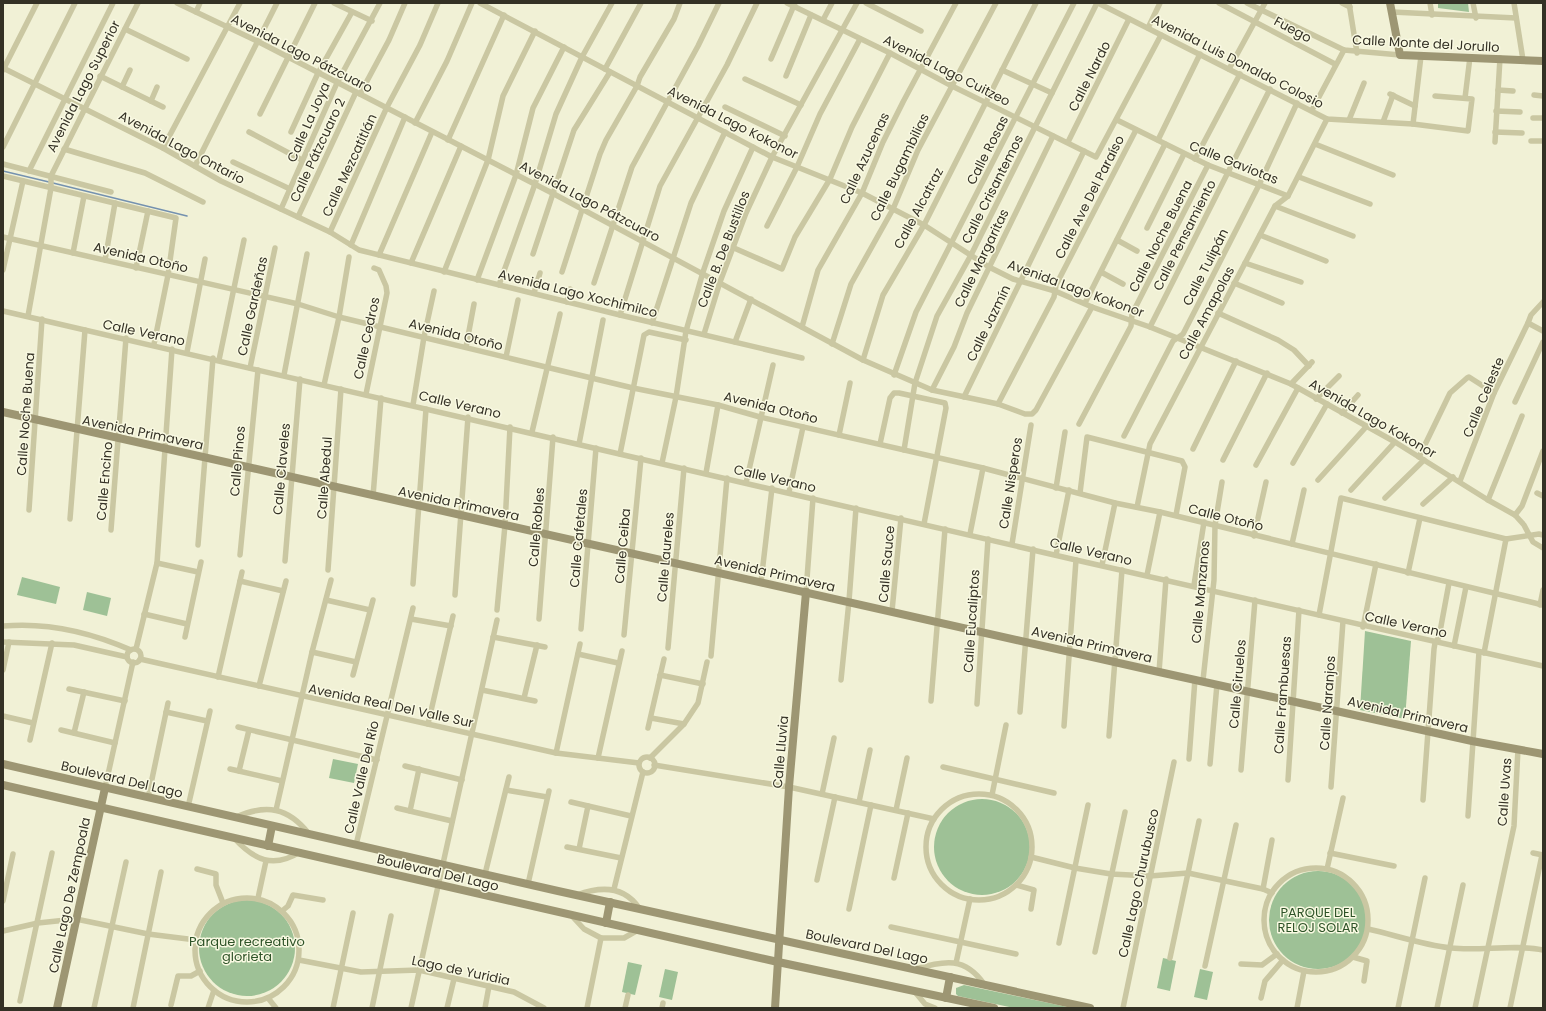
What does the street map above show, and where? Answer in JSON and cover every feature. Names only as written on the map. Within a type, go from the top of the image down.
[{"type":"street","points":[[3,69],[37,3]]},
{"type":"street","points":[[3,147],[75,3]]},
{"type":"street","points":[[29,170],[63,99],[113,3]]},
{"type":"street","name":"Avenida Lago Superior","points":[[28,316],[42,245],[51,182],[64,149],[138,3]]},
{"type":"street","name":"Avenida Lago Pátzcuaro","points":[[177,3],[257,41],[287,58],[387,107],[612,226],[703,272],[832,344],[894,375],[914,391],[932,390],[998,404],[1025,414],[1032,414],[1036,410],[1092,307]]},
{"type":"street","points":[[196,12],[200,3]]},
{"type":"street","points":[[163,148],[240,3]]},
{"type":"street","points":[[194,166],[277,3]]},
{"type":"street","points":[[260,114],[315,3]]},
{"type":"street","points":[[334,3],[372,21]]},
{"type":"street","name":"Calle La Joya","points":[[281,209],[337,82],[372,21],[380,3]]},
{"type":"street","name":"Calle Pátzcuaro 2","points":[[298,217],[358,93],[389,40],[405,3]]},
{"type":"street","name":"Calle Mezcatitlán","points":[[330,232],[387,107],[420,45],[438,3]]},
{"type":"street","points":[[415,123],[447,61],[472,3]]},
{"type":"street","name":"Avenida Lago Kokonor","points":[[480,3],[668,101],[772,158],[830,179],[862,193],[924,225],[989,267],[1013,279],[1055,291],[1092,307],[1201,346],[1291,384],[1366,427],[1396,442],[1488,500],[1515,515],[1530,535],[1533,542],[1543,548]]},
{"type":"street","points":[[499,285],[534,184],[556,114],[582,57],[612,3]]},
{"type":"street","points":[[533,254],[574,130],[608,70],[641,3]]},
{"type":"street","points":[[562,272],[600,154],[606,140],[637,86],[640,77],[674,19],[680,3]]},
{"type":"street","points":[[594,282],[632,166],[719,3]]},
{"type":"street","points":[[620,316],[660,186],[727,65],[757,3]]},
{"type":"street","name":"Avenida Lago Cuitzeo","points":[[787,3],[794,5],[1015,118],[1068,142],[1084,152],[1096,157],[1117,120]]},
{"type":"street","points":[[823,20],[832,3]]},
{"type":"street","name":"Calle B. De Bustillos","points":[[704,334],[720,282],[746,213],[772,158],[857,3]]},
{"type":"street","points":[[866,3],[921,31]]},
{"type":"street","name":"Calle Azucenas","points":[[802,327],[818,270],[862,193],[883,142],[956,3]]},
{"type":"street","name":"Calle Bugambilias","points":[[832,344],[851,284],[893,209],[918,150],[996,3]]},
{"type":"street","name":"Calle Alcatraz","points":[[863,360],[883,296],[924,225],[1036,3]]},
{"type":"street","name":"Calle Rosas","points":[[894,375],[916,312],[953,243],[1074,3]]},
{"type":"street","name":"Avenida Luis Donaldo Colosio","points":[[1098,3],[1312,110],[1327,119],[1413,124],[1468,130],[1473,100],[1465,98]]},
{"type":"street","name":"Calle Crisantemos","points":[[904,450],[914,391],[937,316],[971,255],[1098,3]]},
{"type":"street","points":[[1148,28],[1160,3]]},
{"type":"street","name":"Fuego","points":[[1219,3],[1335,64]]},
{"type":"street","name":"Calle Monte del Jorullo","points":[[1247,3],[1344,50],[1357,53],[1543,61]]},
{"type":"street","points":[[1229,69],[1266,3]]},
{"type":"street","points":[[1342,3],[1350,5],[1357,53]]},
{"type":"street","points":[[1390,3],[1400,55]]},
{"type":"street","points":[[1430,3],[1432,15]]},
{"type":"street","points":[[1473,3],[1476,18]]},
{"type":"street","points":[[1514,3],[1523,60]]},
{"type":"street","points":[[771,59],[794,5]]},
{"type":"street","points":[[292,132],[318,73],[352,12]]},
{"type":"street","points":[[1392,12],[1476,18],[1516,18]]},
{"type":"street","points":[[448,140],[504,15]]},
{"type":"street","points":[[786,76],[812,15]]},
{"type":"street","name":"Calle Nardo","points":[[1068,142],[1129,19]]},
{"type":"street","points":[[124,29],[187,59]]},
{"type":"street","points":[[444,272],[488,160],[504,96],[535,31]]},
{"type":"street","points":[[1117,120],[1161,35]]},
{"type":"street","points":[[767,226],[797,168],[820,114],[860,39]]},
{"type":"street","points":[[477,280],[516,175],[533,108],[564,47]]},
{"type":"street","points":[[1312,110],[1335,64],[1344,50]]},
{"type":"street","points":[[734,248],[782,269],[795,237],[830,179],[852,127],[890,53]]},
{"type":"street","points":[[1158,140],[1200,54]]},
{"type":"street","points":[[1413,124],[1421,56]]},
{"type":"street","points":[[1435,96],[1465,98],[1470,58]]},
{"type":"street","points":[[1495,142],[1500,58]]},
{"type":"street","name":"Avenida Lago Ontario","points":[[3,69],[163,148],[194,166],[330,232],[351,245]]},
{"type":"street","points":[[122,87],[130,70]]},
{"type":"street","points":[[1002,70],[1052,93]]},
{"type":"street","points":[[1196,159],[1240,74]]},
{"type":"street","points":[[100,76],[162,107]]},
{"type":"street","points":[[745,79],[801,105]]},
{"type":"street","points":[[1349,120],[1364,83]]},
{"type":"street","points":[[151,101],[157,87]]},
{"type":"street","name":"Calle Pensamiento","points":[[1150,327],[1270,89]]},
{"type":"street","points":[[1498,90],[1513,91]]},
{"type":"street","points":[[1383,122],[1392,94],[1415,106]]},
{"type":"street","points":[[1534,96],[1543,96]]},
{"type":"street","name":"Calle Tulipán","points":[[1124,436],[1173,341],[1183,334],[1204,294],[1259,185],[1298,103]]},
{"type":"street","points":[[725,106],[785,136]]},
{"type":"street","points":[[1496,111],[1520,112]]},
{"type":"street","points":[[351,245],[405,117]]},
{"type":"street","points":[[1533,118],[1543,118]]},
{"type":"street","name":"Calle Gaviotas","points":[[1117,120],[1184,154],[1228,174],[1288,196],[1299,177],[1327,119]]},
{"type":"street","name":"Calle Ave Del Paraíso","points":[[998,404],[1054,297],[1056,285],[1136,130]]},
{"type":"street","points":[[249,132],[302,160]]},
{"type":"street","points":[[379,256],[432,132]]},
{"type":"street","points":[[652,323],[672,256],[697,189],[724,132]]},
{"type":"street","points":[[1496,132],[1522,133]]},
{"type":"street","name":"Calle Margaritas","points":[[932,390],[954,347],[967,313],[1053,136]]},
{"type":"street","points":[[1530,141],[1543,141]]},
{"type":"street","points":[[1085,304],[1165,144]]},
{"type":"street","points":[[1315,144],[1393,175]]},
{"type":"street","points":[[411,263],[461,146]]},
{"type":"street","points":[[662,463],[676,396],[686,340],[686,331],[703,272],[724,211],[753,147]]},
{"type":"street","points":[[64,149],[139,170],[203,202]]},
{"type":"street","name":"Calle Jazmín","points":[[964,397],[1084,152]]},
{"type":"street","points":[[1147,228],[1184,154]]},
{"type":"street","points":[[233,162],[290,189]]},
{"type":"street","points":[[3,164],[29,170],[51,182],[84,196],[176,218],[168,275],[154,344]]},
{"type":"street","name":"Calle Noche Buena","points":[[1079,424],[1131,326],[1132,314],[1208,165]]},
{"type":"street","points":[[3,176],[23,181],[51,182],[111,192]]},
{"type":"street","points":[[1299,177],[1370,204]]},
{"type":"street","points":[[3,270],[6,237],[23,181]]},
{"type":"street","points":[[74,253],[84,196]]},
{"type":"street","name":"Calle Amapolas","points":[[1137,507],[1148,449],[1275,206],[1288,196]]},
{"type":"street","points":[[105,260],[115,203]]},
{"type":"street","points":[[1275,206],[1353,236]]},
{"type":"street","points":[[136,268],[148,211]]},
{"type":"street","points":[[1260,235],[1326,261]]},
{"type":"street","name":"Avenida Otoño","points":[[6,237],[200,283],[298,304],[339,317],[633,388],[718,405],[760,417],[904,450]]},
{"type":"street","points":[[219,360],[244,240]]},
{"type":"street","points":[[1117,240],[1137,251]]},
{"type":"street","name":"Avenida Lago Xochimilco","points":[[351,245],[359,250],[379,256],[620,316],[704,334],[802,358]]},
{"type":"street","name":"Calle Gardeñas","points":[[250,368],[275,248]]},
{"type":"street","points":[[284,375],[307,254]]},
{"type":"street","points":[[324,385],[339,317],[349,258]]},
{"type":"street","points":[[187,352],[205,259]]},
{"type":"street","points":[[1245,263],[1301,282]]},
{"type":"street","name":"Calle Cedros","points":[[366,394],[387,293],[386,286],[379,270],[374,268]]},
{"type":"street","points":[[1101,272],[1123,284]]},
{"type":"street","points":[[534,294],[540,273]]},
{"type":"street","points":[[1234,283],[1282,303]]},
{"type":"street","points":[[567,302],[570,289]]},
{"type":"street","points":[[413,405],[424,337],[434,291]]},
{"type":"street","points":[[735,342],[751,299]]},
{"type":"street","points":[[506,357],[518,300]]},
{"type":"street","name":"Calle Celeste","points":[[1460,481],[1494,393],[1531,314],[1543,302]]},
{"type":"street","points":[[466,347],[474,304]]},
{"type":"street","name":"Calle Verano","points":[[3,311],[154,344],[258,370],[468,417],[620,454],[1034,548],[1076,560],[1194,585],[1344,621],[1363,627],[1543,666]]},
{"type":"street","points":[[1218,313],[1278,340],[1294,350],[1310,364],[1291,384]]},
{"type":"street","points":[[532,432],[546,367],[560,314]]},
{"type":"street","name":"Calle Noche Buena","points":[[29,510],[42,319]]},
{"type":"street","points":[[579,444],[603,320]]},
{"type":"street","points":[[1528,323],[1543,331]]},
{"type":"street","points":[[70,519],[85,330]]},
{"type":"street","points":[[620,454],[646,333],[686,340]]},
{"type":"street","name":"Calle Encino","points":[[111,530],[126,338]]},
{"type":"street","points":[[1515,402],[1543,342]]},
{"type":"street","points":[[127,657],[133,649],[157,563],[172,349]]},
{"type":"street","points":[[198,544],[213,358]]},
{"type":"street","points":[[1193,450],[1236,361]]},
{"type":"street","points":[[746,483],[772,365]]},
{"type":"street","name":"Calle Pinos","points":[[240,556],[247,467],[258,370]]},
{"type":"street","points":[[1223,460],[1268,373]]},
{"type":"street","points":[[1316,399],[1339,376]]},
{"type":"street","points":[[1385,498],[1422,458],[1450,393],[1469,377],[1494,393]]},
{"type":"street","name":"Calle Claveles","points":[[285,561],[300,379]]},
{"type":"street","points":[[839,435],[850,383]]},
{"type":"street","name":"Calle Abedul","points":[[328,570],[341,388]]},
{"type":"street","points":[[1256,465],[1298,388]]},
{"type":"street","points":[[880,444],[890,398],[894,393],[914,391],[945,403],[946,408],[924,524]]},
{"type":"street","points":[[1342,413],[1358,395]]},
{"type":"street","points":[[373,496],[381,398]]},
{"type":"street","points":[[1293,462],[1327,404]]},
{"type":"street","points":[[706,473],[718,405]]},
{"type":"street","points":[[413,584],[426,408]]},
{"type":"street","name":"Avenida Primavera","points":[[3,412],[77,430],[291,476],[461,516],[590,543],[675,564],[718,572],[1026,640],[1159,672],[1248,690],[1472,741],[1543,754]]},
{"type":"street","points":[[1488,500],[1522,416]]},
{"type":"street","points":[[455,595],[468,417]]},
{"type":"street","name":"Calle Nisperos","points":[[1012,544],[1031,425]]},
{"type":"street","points":[[497,610],[510,427]]},
{"type":"street","points":[[789,492],[803,427]]},
{"type":"street","points":[[1318,480],[1366,427]]},
{"type":"street","points":[[1056,488],[1065,432]]},
{"type":"street","name":"Calle Robles","points":[[539,619],[547,534],[553,437]]},
{"type":"street","points":[[1080,493],[1087,437],[1148,449],[1184,463],[1176,515]]},
{"type":"street","points":[[1351,490],[1396,442]]},
{"type":"street","name":"Calle Cafetales","points":[[581,629],[590,543],[596,448]]},
{"type":"street","name":"Calle Otoño","points":[[904,450],[983,468],[1115,503],[1176,515],[1254,536],[1330,552],[1408,573],[1542,605]]},
{"type":"street","points":[[1515,515],[1522,506],[1543,451]]},
{"type":"street","name":"Calle Ceiba","points":[[624,635],[633,554],[641,458]]},
{"type":"street","name":"Calle Laureles","points":[[668,648],[684,468]]},
{"type":"street","points":[[970,534],[983,468]]},
{"type":"street","points":[[1423,504],[1453,477]]},
{"type":"street","points":[[711,656],[727,478]]},
{"type":"street","name":"Calle Manzanos","points":[[1189,759],[1214,580],[1215,525],[1222,482]]},
{"type":"street","points":[[1254,536],[1266,482]]},
{"type":"street","points":[[761,582],[772,488]]},
{"type":"street","points":[[1056,555],[1069,490]]},
{"type":"street","points":[[1292,544],[1304,490]]},
{"type":"street","points":[[1537,493],[1543,496]]},
{"type":"street","name":"Calle Lluvia","points":[[775,1008],[789,787],[813,498]]},
{"type":"street","points":[[1319,615],[1341,498],[1506,539],[1530,535],[1543,535]]},
{"type":"street","points":[[1102,565],[1115,503]]},
{"type":"street","points":[[841,680],[856,508]]},
{"type":"street","points":[[1147,575],[1160,512]]},
{"type":"street","name":"Calle Sauce","points":[[892,611],[901,518]]},
{"type":"street","points":[[1408,573],[1420,518]]},
{"type":"street","points":[[1194,585],[1204,522]]},
{"type":"street","points":[[931,701],[945,529]]},
{"type":"street","name":"Calle Eucaliptos","points":[[976,704],[988,538]]},
{"type":"street","points":[[1468,816],[1472,741],[1481,653],[1496,595],[1506,539]]},
{"type":"street","points":[[1020,712],[1034,548]]},
{"type":"street","points":[[1064,726],[1076,560]]},
{"type":"street","points":[[185,637],[201,562]]},
{"type":"street","points":[[157,563],[198,572]]},
{"type":"street","points":[[1363,627],[1376,564]]},
{"type":"street","points":[[1108,736],[1116,661],[1122,570]]},
{"type":"street","points":[[218,676],[242,572]]},
{"type":"street","points":[[1159,672],[1166,579]]},
{"type":"street","points":[[276,810],[312,652],[331,580]]},
{"type":"street","points":[[240,581],[283,591]]},
{"type":"street","points":[[259,686],[286,581]]},
{"type":"street","points":[[1423,800],[1435,642],[1439,637],[1449,583]]},
{"type":"street","points":[[1454,646],[1466,587]]},
{"type":"street","points":[[1542,605],[1543,590]]},
{"type":"street","points":[[326,600],[370,610]]},
{"type":"street","points":[[353,675],[372,600]]},
{"type":"street","name":"Calle Ciruelos","points":[[1241,770],[1255,600]]},
{"type":"street","name":"Calle Valle Del Río","points":[[356,845],[387,715],[391,708],[413,608]]},
{"type":"street","name":"Calle Frambuesas","points":[[1288,780],[1299,610]]},
{"type":"street","points":[[144,614],[187,624]]},
{"type":"street","points":[[428,724],[453,616]]},
{"type":"street","points":[[411,619],[451,626]]},
{"type":"street","points":[[411,1008],[442,864],[473,734],[497,620]]},
{"type":"street","name":"Calle Naranjos","points":[[1331,787],[1344,621]]},
{"type":"street","points":[[3,626],[21,624],[64,628],[114,642],[139,651],[140,659],[133,662]]},
{"type":"street","points":[[493,636],[545,647]]},
{"type":"street","points":[[3,670],[6,642],[74,645],[127,657],[133,662]]},
{"type":"street","points":[[30,740],[52,643]]},
{"type":"street","points":[[556,753],[580,644]]},
{"type":"street","points":[[524,698],[536,645]]},
{"type":"street","points":[[598,758],[622,651]]},
{"type":"street","points":[[312,652],[356,662]]},
{"type":"street","points":[[578,654],[618,664]]},
{"type":"street","points":[[648,728],[664,658]]},
{"type":"street","name":"Avenida Real Del Valle Sur","points":[[140,659],[556,753],[639,763]]},
{"type":"street","points":[[105,788],[133,662]]},
{"type":"street","points":[[614,889],[643,772],[639,766],[639,763],[644,758],[650,758],[684,724],[698,703],[707,662]]},
{"type":"street","points":[[660,675],[703,684]]},
{"type":"street","points":[[1210,764],[1217,684]]},
{"type":"street","points":[[69,689],[125,701]]},
{"type":"street","points":[[482,690],[535,701]]},
{"type":"street","points":[[74,733],[84,692]]},
{"type":"street","points":[[148,798],[168,703]]},
{"type":"street","points":[[188,807],[210,711]]},
{"type":"street","points":[[166,712],[208,721]]},
{"type":"street","points":[[3,716],[33,723]]},
{"type":"street","points":[[651,718],[684,724]]},
{"type":"street","points":[[992,795],[1006,725]]},
{"type":"street","points":[[238,727],[377,760]]},
{"type":"street","points":[[61,730],[115,743]]},
{"type":"street","points":[[239,771],[249,730]]},
{"type":"street","points":[[822,794],[834,738]]},
{"type":"street","name":"Calle Uvas","points":[[1475,1008],[1512,836],[1518,749]]},
{"type":"street","points":[[859,802],[870,750]]},
{"type":"street","points":[[650,758],[654,765]]},
{"type":"street","points":[[896,810],[907,758]]},
{"type":"street","name":"Calle Lago Churubusco","points":[[1123,1008],[1174,762]]},
{"type":"street","name":"Boulevard Del Lago","points":[[3,764],[577,895],[1090,1008]]},
{"type":"street","points":[[654,765],[789,787],[934,819]]},
{"type":"street","points":[[643,772],[650,772],[654,765]]},
{"type":"street","points":[[405,766],[462,780]]},
{"type":"street","points":[[943,767],[1054,793]]},
{"type":"street","points":[[230,769],[282,781]]},
{"type":"street","points":[[410,811],[419,769]]},
{"type":"street","points":[[485,874],[509,777]]},
{"type":"street","name":"Boulevard Del Lago","points":[[3,785],[778,962],[989,1007]]},
{"type":"street","name":"Calle Lago De Zempoala","points":[[57,1008],[105,788]]},
{"type":"street","points":[[506,790],[548,794],[528,884]]},
{"type":"street","points":[[980,794],[992,795],[1004,800],[1015,808],[1024,818],[1030,830],[1032,844],[1031,857],[1026,872],[1016,885],[1003,894],[992,898],[970,899],[947,889],[938,880],[931,869],[927,856],[926,844],[934,819],[941,810],[959,798],[980,794]]},
{"type":"street","points":[[817,880],[835,797]]},
{"type":"street","points":[[1327,869],[1343,798]]},
{"type":"street","points":[[571,802],[631,816]]},
{"type":"street","points":[[849,909],[871,805]]},
{"type":"street","points":[[1060,943],[1088,805]]},
{"type":"street","points":[[579,849],[588,806]]},
{"type":"street","points":[[397,808],[452,821]]},
{"type":"street","points":[[235,818],[251,811],[276,810],[288,815],[300,823],[309,834]]},
{"type":"street","points":[[1095,952],[1125,812]]},
{"type":"street","points":[[894,878],[908,813]]},
{"type":"street","points":[[1170,958],[1199,821]]},
{"type":"street","points":[[268,846],[272,826]]},
{"type":"street","points":[[1205,966],[1236,826]]},
{"type":"street","points":[[234,838],[246,851],[266,861],[290,859],[301,852]]},
{"type":"street","points":[[1263,889],[1272,840]]},
{"type":"street","points":[[567,847],[621,858]]},
{"type":"street","points":[[20,1001],[52,853]]},
{"type":"street","points":[[1330,853],[1394,866]]},
{"type":"street","points":[[1510,1008],[1542,855],[1533,853]]},
{"type":"street","points":[[3,901],[13,854]]},
{"type":"street","points":[[1031,857],[1075,868],[1111,874],[1150,876],[1188,873],[1263,889],[1272,893]]},
{"type":"street","points":[[258,898],[266,861]]},
{"type":"street","points":[[94,1008],[126,862]]},
{"type":"street","points":[[197,868],[216,874],[216,884],[223,903]]},
{"type":"street","points":[[1306,869],[1327,869],[1339,873],[1350,880],[1359,890],[1367,909],[1368,929],[1362,944],[1353,957],[1335,969],[1325,972],[1304,971],[1283,960],[1270,943],[1264,918],[1266,905],[1272,893],[1286,878],[1295,872],[1306,869]]},
{"type":"street","points":[[133,1008],[161,872]]},
{"type":"street","points":[[1398,1008],[1425,878]]},
{"type":"street","points":[[1016,885],[1034,890],[1031,910]]},
{"type":"street","points":[[1437,1008],[1463,885]]},
{"type":"street","points":[[577,895],[595,889],[614,889],[633,900],[638,908]]},
{"type":"street","points":[[282,910],[288,906],[293,895],[323,900]]},
{"type":"street","points":[[246,897],[258,898],[275,905],[282,910],[295,928],[298,938],[299,960],[295,972],[288,983],[279,992],[268,998],[253,1002],[236,1001],[224,997],[214,990],[200,971],[195,956],[196,940],[205,918],[223,903],[246,897]]},
{"type":"street","points":[[956,963],[970,899]]},
{"type":"street","points":[[606,923],[610,902]]},
{"type":"street","points":[[333,1008],[353,913]]},
{"type":"street","points":[[570,915],[584,930],[601,938],[624,938],[638,930]]},
{"type":"street","points":[[372,1008],[391,916]]},
{"type":"street","points":[[3,931],[38,922],[76,919],[148,934],[196,940]]},
{"type":"street","points":[[891,927],[1016,954]]},
{"type":"street","points":[[1368,929],[1450,948],[1487,949],[1523,946],[1543,950]]},
{"type":"street","points":[[587,1008],[601,938]]},
{"type":"street","points":[[1241,964],[1262,965],[1277,954]]},
{"type":"street","points":[[1353,957],[1367,961],[1364,981]]},
{"type":"street","name":"Lago de Yuridia","points":[[299,960],[342,969],[380,972],[419,970],[514,992],[544,1008]]},
{"type":"street","points":[[1261,998],[1265,981],[1283,960]]},
{"type":"street","points":[[916,970],[940,962],[956,963],[976,973],[984,984]]},
{"type":"street","points":[[171,1005],[178,976],[191,976],[200,971]]},
{"type":"street","points":[[1297,1008],[1304,971]]},
{"type":"street","points":[[946,998],[950,977]]},
{"type":"street","points":[[447,1008],[454,979]]},
{"type":"street","points":[[485,1008],[489,986]]},
{"type":"street","points":[[208,1008],[214,990]]},
{"type":"street","points":[[915,992],[925,1004],[935,1008]]},
{"type":"street","points":[[625,1008],[628,995]]},
{"type":"street","points":[[268,998],[276,1008]]},
{"type":"street","points":[[235,1008],[236,1001]]},
{"type":"street","points":[[968,1008],[977,1004]]},
{"type":"green space","points":[[1438,3],[1468,3],[1469,12],[1438,8]]},
{"type":"green space","points":[[22,577],[60,587],[56,604],[17,595]]},
{"type":"green space","points":[[87,592],[111,598],[107,616],[83,610]]},
{"type":"green space","points":[[1365,631],[1411,641],[1405,719],[1360,710]]},
{"type":"green space","points":[[333,759],[358,764],[354,783],[329,778]]},
{"type":"green space","points":[[982,799],[1000,803],[1009,807],[1016,813],[1022,820],[1026,829],[1030,847],[1026,865],[1022,874],[1016,881],[1009,887],[1000,891],[982,895],[964,891],[955,887],[948,881],[942,874],[938,865],[934,847],[938,829],[942,820],[948,813],[955,807],[964,803]]},
{"type":"green space","name":"PARQUE DEL RELOJ SOLAR","points":[[1318,871],[1337,875],[1353,885],[1363,901],[1367,920],[1363,939],[1353,955],[1337,965],[1318,969],[1299,965],[1283,955],[1273,939],[1269,920],[1273,901],[1283,885],[1299,875]]},
{"type":"green space","name":"Parque recreativo glorieta","points":[[247,900],[265,903],[281,914],[292,930],[295,948],[292,966],[281,982],[265,993],[247,996],[229,993],[213,982],[202,966],[199,948],[202,930],[213,914],[229,903]]},
{"type":"green space","points":[[1163,958],[1176,961],[1170,991],[1157,988]]},
{"type":"green space","points":[[628,962],[642,965],[635,995],[622,992]]},
{"type":"green space","points":[[665,969],[678,972],[672,1000],[659,997]]},
{"type":"green space","points":[[1200,969],[1213,972],[1207,1000],[1194,997]]},
{"type":"green space","points":[[964,985],[1072,1008],[1014,1008],[958,996],[956,994],[956,988]]},
{"type":"waterway","points":[[3,171],[49,182]]},
{"type":"waterway","points":[[53,183],[187,216]]}]
